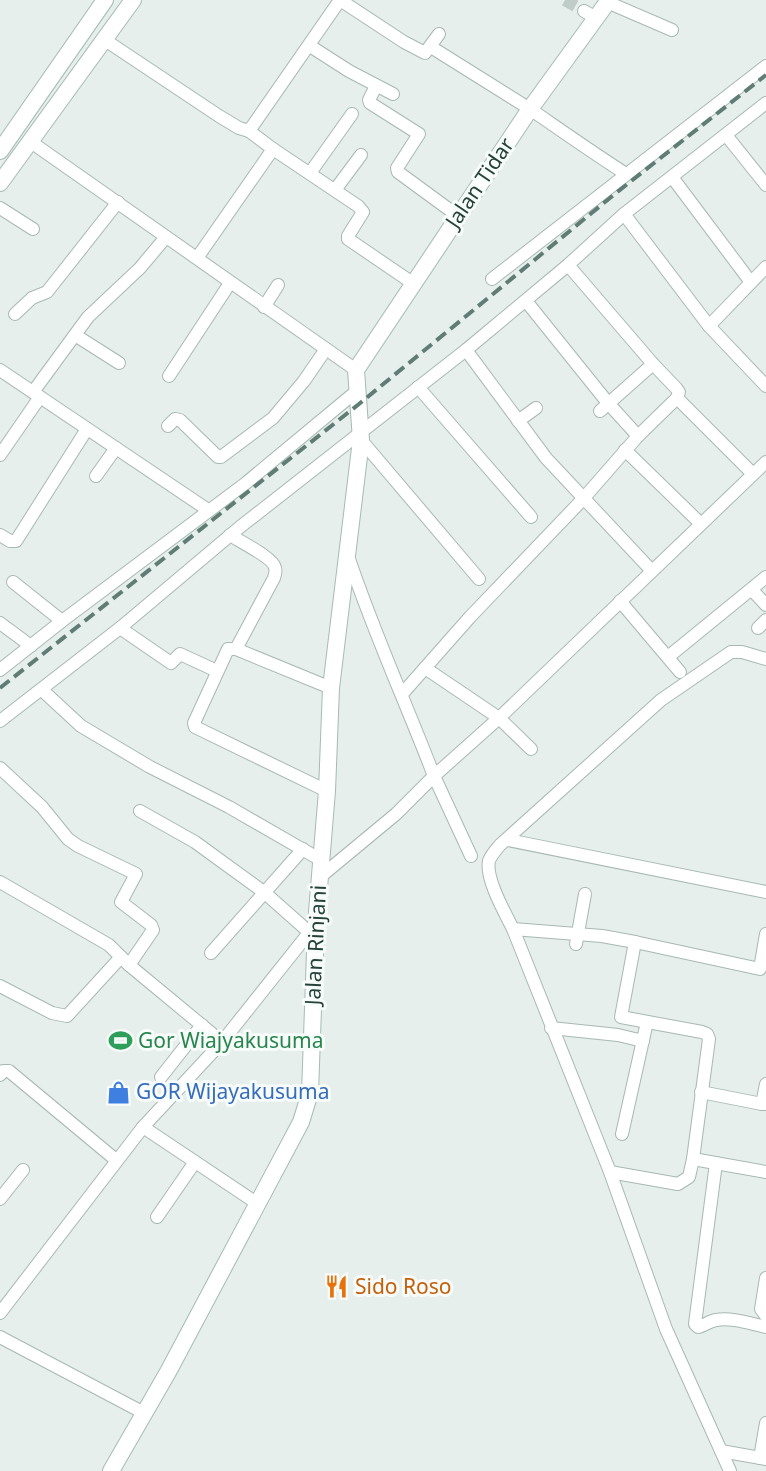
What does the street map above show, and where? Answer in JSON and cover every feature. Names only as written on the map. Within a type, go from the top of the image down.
[{"type":"street","points":[[0,151],[105,0]]},
{"type":"street","points":[[249,131],[340,0],[423,52],[427,52],[439,34]]},
{"type":"street","points":[[608,1],[672,30]]},
{"type":"street","name":"Jalan Tidar","points":[[356,370],[530,110],[590,15],[608,1]]},
{"type":"street","points":[[0,183],[105,40],[128,2]]},
{"type":"street","points":[[105,40],[219,116],[249,131],[363,211],[348,236],[348,240],[414,284]]},
{"type":"street","points":[[310,46],[393,94]]},
{"type":"street","points":[[431,47],[626,174]]},
{"type":"street","points":[[492,279],[766,66]]},
{"type":"street","points":[[376,86],[369,100],[370,103],[419,134],[397,170],[458,216]]},
{"type":"street","points":[[0,721],[42,690],[230,536],[361,437],[418,387],[568,266],[624,214],[766,103]]},
{"type":"street","points":[[310,173],[352,114]]},
{"type":"street","points":[[726,135],[766,185]]},
{"type":"street","points":[[31,142],[356,370]]},
{"type":"street","points":[[197,258],[273,149]]},
{"type":"street","points":[[335,190],[361,155]]},
{"type":"street","points":[[672,177],[750,281]]},
{"type":"street","points":[[15,314],[32,298],[47,292],[118,202]]},
{"type":"street","points":[[0,208],[33,229]]},
{"type":"street","points":[[624,214],[709,326],[766,386]]},
{"type":"street","points":[[0,455],[75,335],[99,305],[140,268],[166,237]]},
{"type":"street","points":[[402,694],[470,617],[583,499],[638,436],[677,398],[678,390],[568,266]]},
{"type":"street","points":[[709,326],[766,267]]},
{"type":"street","points":[[169,376],[230,283]]},
{"type":"street","points":[[264,307],[278,285]]},
{"type":"street","points":[[526,301],[604,407],[638,436]]},
{"type":"street","points":[[75,335],[119,363]]},
{"type":"street","points":[[168,426],[175,419],[180,420],[218,457],[221,457],[273,418],[304,381],[326,349]]},
{"type":"street","points":[[466,350],[563,478],[652,571]]},
{"type":"street","points":[[604,407],[653,364]]},
{"type":"street","points":[[0,370],[208,510]]},
{"type":"street","name":"Jalan Rinjani","points":[[111,1471],[258,1204],[301,1122],[310,1093],[313,928],[327,791],[331,688],[361,437],[356,370]]},
{"type":"street","points":[[418,387],[531,517]]},
{"type":"street","points":[[0,670],[246,483],[358,390]]},
{"type":"street","points":[[677,398],[753,474]]},
{"type":"street","points":[[518,421],[536,408]]},
{"type":"street","points":[[0,536],[16,541],[87,429]]},
{"type":"street","points":[[361,437],[479,579]]},
{"type":"street","points":[[96,476],[116,448]]},
{"type":"street","points":[[626,450],[700,523]]},
{"type":"street","points":[[42,690],[81,726],[303,849],[320,868],[396,814],[766,462]]},
{"type":"street","points":[[230,536],[261,554],[276,568],[274,578],[236,649]]},
{"type":"street","points":[[347,552],[365,608],[434,776],[471,856]]},
{"type":"street","points":[[668,657],[766,577]]},
{"type":"street","points":[[13,582],[62,621]]},
{"type":"street","points":[[752,590],[766,605]]},
{"type":"street","points":[[620,601],[681,672]]},
{"type":"street","points":[[0,623],[31,646]]},
{"type":"street","points":[[120,627],[171,663],[180,654],[217,671]]},
{"type":"street","points":[[327,791],[195,727],[194,723],[228,649],[236,649],[331,688]]},
{"type":"street","points":[[730,1471],[666,1329],[610,1172],[513,929],[498,897],[489,872],[489,862],[493,853],[661,700],[731,652],[742,652],[766,659]]},
{"type":"street","points":[[425,668],[499,718],[531,749]]},
{"type":"street","points":[[0,768],[42,807],[68,839],[136,874],[121,902],[151,925],[153,930],[125,961],[67,1016],[52,1013],[0,986]]},
{"type":"street","points":[[0,1313],[143,1127],[222,1042],[313,928],[195,842],[140,811]]},
{"type":"street","points":[[508,840],[766,892]]},
{"type":"street","points":[[211,953],[303,849]]},
{"type":"street","points":[[0,882],[109,945],[222,1042]]},
{"type":"street","points":[[577,939],[585,894]]},
{"type":"street","points":[[513,929],[577,939],[635,942],[763,969],[766,934]]},
{"type":"street","points":[[618,1035],[635,942]]},
{"type":"street","points":[[610,1172],[678,1184],[689,1177],[710,1044],[707,1034],[621,1017]]},
{"type":"street","points":[[622,1134],[647,1022]]},
{"type":"street","points":[[161,1077],[202,1025]]},
{"type":"street","points":[[551,1028],[618,1035],[643,1041]]},
{"type":"street","points":[[0,1075],[3,1071],[9,1071],[116,1161]]},
{"type":"street","points":[[701,1092],[764,1104],[766,1084]]},
{"type":"street","points":[[143,1127],[258,1204]]},
{"type":"street","points":[[693,1158],[766,1172]]},
{"type":"street","points":[[157,1216],[195,1162]]},
{"type":"street","points":[[716,1163],[695,1324],[702,1327],[715,1320],[723,1320],[766,1327]]},
{"type":"street","points":[[0,1199],[23,1170]]},
{"type":"street","points":[[766,1278],[761,1309],[766,1316]]},
{"type":"street","points":[[0,1337],[144,1413]]},
{"type":"street","points":[[721,1450],[763,1459],[766,1423]]},
{"type":"tunnel","points":[[565,0],[584,11]]},
{"type":"railway","points":[[0,688],[359,404],[616,193],[766,75]]},
{"type":"place","name":"Gor Wiajyakusuma","points":[[120,1041]]},
{"type":"place","name":"GOR Wijayakusuma","points":[[118,1092]]},
{"type":"place","name":"Sido Roso","points":[[337,1287]]}]
